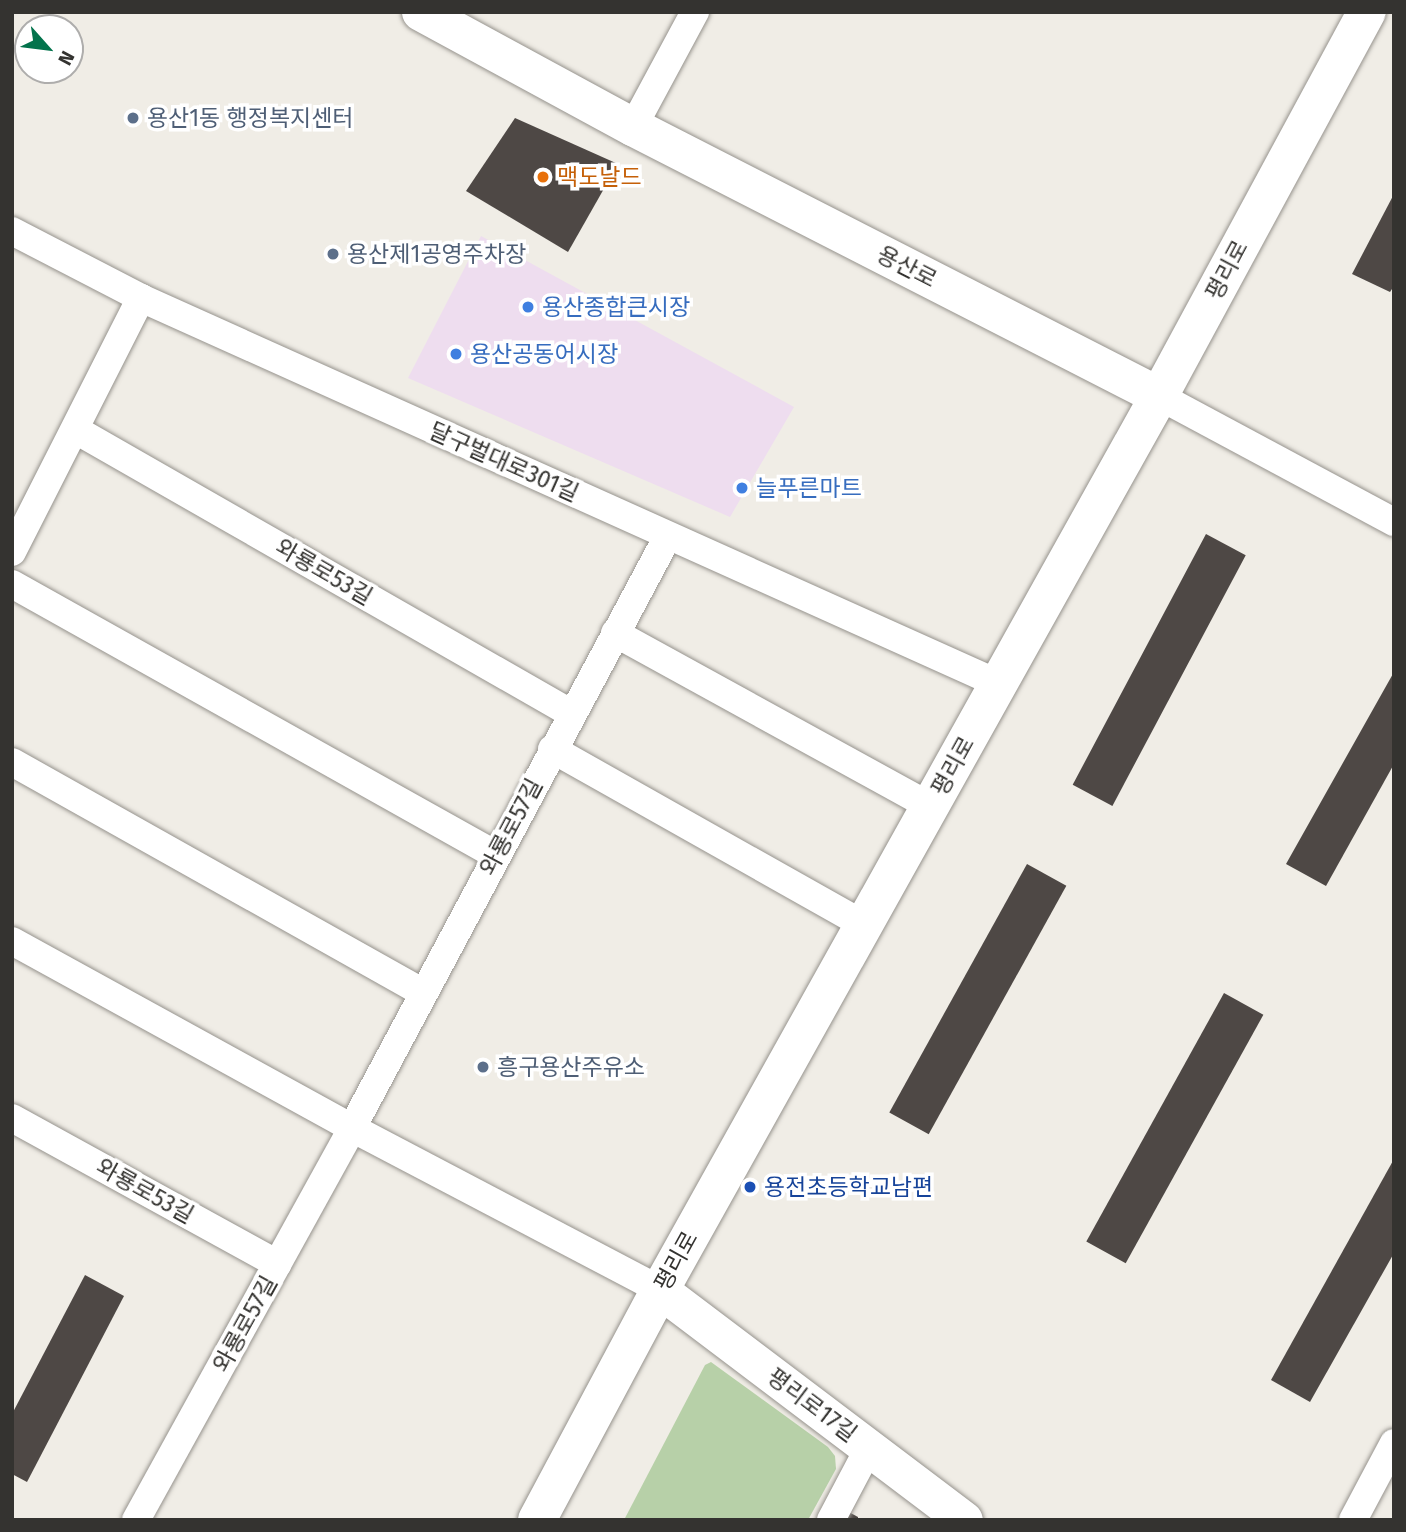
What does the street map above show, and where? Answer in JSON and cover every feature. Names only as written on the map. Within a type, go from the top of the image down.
[{"type":"main road","name":"용산로","points":[[421,12],[633,127],[1159,396]]},
{"type":"main road","name":"평리로","points":[[537,1520],[660,1290],[1159,396],[1367,12]]},
{"type":"street","points":[[633,127],[695,12]]},
{"type":"street","name":"달구벌대로301길","points":[[12,231],[141,298],[999,684]]},
{"type":"street","points":[[12,552],[141,298]]},
{"type":"street","name":"용산로","points":[[1159,396],[1394,522]]},
{"type":"street","name":"와룡로53길","points":[[76,430],[572,714]]},
{"type":"street","name":"와룡로57길","points":[[136,1520],[352,1128],[668,536]]},
{"type":"street","points":[[12,584],[496,855]]},
{"type":"street","points":[[615,633],[930,806]]},
{"type":"street","points":[[552,749],[864,925]]},
{"type":"street","points":[[12,762],[424,993]]},
{"type":"street","points":[[12,941],[352,1128],[660,1290]]},
{"type":"street","name":"와룡로53길","points":[[12,1118],[278,1264]]},
{"type":"street","name":"평리로17길","points":[[660,1290],[964,1520]]},
{"type":"street","points":[[1353,1520],[1394,1443]]},
{"type":"street","points":[[831,1520],[869,1448]]},
{"type":"shaded area","name":"용산종합큰시장","points":[[481,236],[794,407],[730,517],[408,378]]},
{"type":"green space","points":[[711,1362],[828,1447],[835,1456],[836,1469],[808,1520],[624,1520],[705,1365]]},
{"type":"building","name":"맥도날드","points":[[515,118],[618,164],[568,252],[466,191]]},
{"type":"building","points":[[1394,194],[1394,286],[1390,292],[1352,274]]},
{"type":"building","points":[[1206,534],[1246,555],[1112,806],[1073,785]]},
{"type":"building","points":[[1394,672],[1394,764],[1326,886],[1286,864]]},
{"type":"building","points":[[1027,864],[1066,886],[929,1134],[889,1112]]},
{"type":"building","points":[[1224,993],[1263,1015],[1126,1263],[1086,1241]]},
{"type":"building","points":[[1394,1159],[1394,1253],[1310,1402],[1271,1380]]},
{"type":"building","points":[[85,1275],[124,1296],[27,1482],[12,1474],[12,1414]]},
{"type":"building","points":[[845,1510],[858,1517],[858,1520],[840,1520]]},
{"type":"place","name":"용산1동 행정복지센터","points":[[133,118]]},
{"type":"place","name":"맥도날드","points":[[543,177]]},
{"type":"place","name":"용산제1공영주차장","points":[[333,254]]},
{"type":"place","name":"용산종합큰시장","points":[[528,307]]},
{"type":"place","name":"용산공동어시장","points":[[456,354]]},
{"type":"place","name":"늘푸른마트","points":[[742,488]]},
{"type":"place","name":"흥구용산주유소","points":[[483,1067]]},
{"type":"place","name":"용전초등학교남편","points":[[750,1187]]}]
